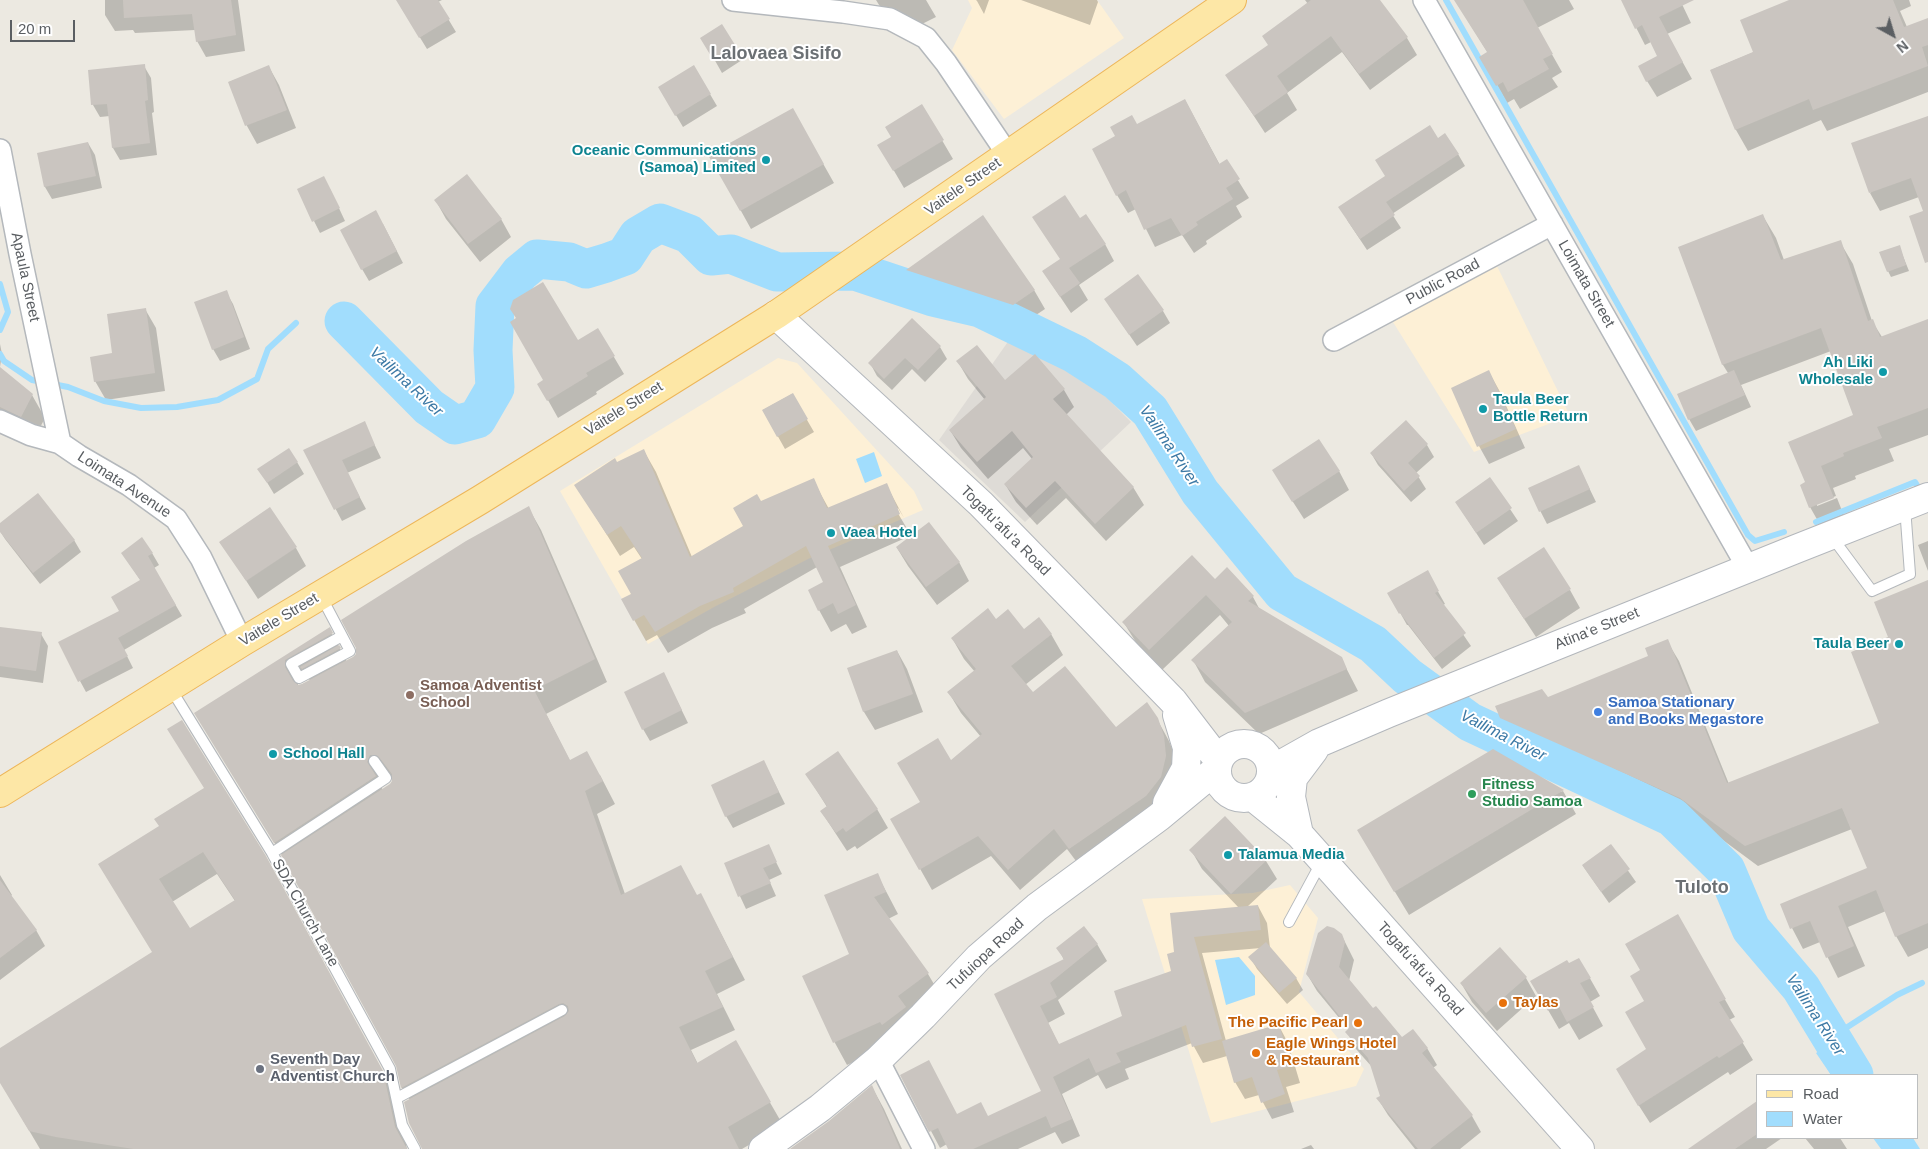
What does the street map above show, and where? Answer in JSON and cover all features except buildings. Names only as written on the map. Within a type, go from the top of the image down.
[{"type":"main road","name":"Vaitele Street","points":[[0,793],[242,642],[480,500],[782,311],[1232,0]]},
{"type":"main road","name":"Togafu'afu'a Road","points":[[782,311],[980,504],[1173,701],[1244,770],[1580,1149]]},
{"type":"main road","name":"Atina'e Street","points":[[1319,743],[1748,568],[1916,502]]},
{"type":"main road","points":[[1159,817],[1186,768],[1187,748],[1173,701]]},
{"type":"main road","points":[[1244,770],[1319,743]]},
{"type":"main road","points":[[1299,834],[1291,797],[1293,778],[1319,743]]},
{"type":"main road","name":"Tufuiopa Road","points":[[763,1149],[820,1108],[878,1060],[979,957],[1042,903],[1159,817],[1244,770]]},
{"type":"street","points":[[732,0],[890,19],[926,38],[946,63],[1008,155]]},
{"type":"street","name":"Loimata Street","points":[[1424,0],[1748,568]]},
{"type":"street","name":"Apaula Street","points":[[0,150],[60,443]]},
{"type":"street","name":"Public Road","points":[[1334,340],[1552,224]]},
{"type":"street","name":"Loimata Avenue","points":[[0,421],[31,436],[60,443],[129,485],[176,519],[201,558],[242,642]]},
{"type":"street","points":[[878,1060],[924,1149]]},
{"type":"lane","points":[[1831,536],[1872,591],[1910,574],[1916,502]]},
{"type":"lane","points":[[320,595],[350,650],[299,678],[292,664],[342,636]]},
{"type":"lane","name":"SDA Church Lane","points":[[171,688],[272,853],[390,1069],[402,1125],[415,1149]]},
{"type":"lane","points":[[272,853],[386,778],[374,761]]},
{"type":"lane","points":[[1289,922],[1323,860]]},
{"type":"lane","points":[[396,1098],[562,1010]]},
{"type":"shaded area","points":[[968,0],[1097,0],[1124,38],[1004,119],[952,50],[972,8]]},
{"type":"shaded area","points":[[1497,266],[1570,416],[1474,452],[1393,322]]},
{"type":"shaded area","points":[[1012,336],[1070,360],[1131,422],[1025,522],[939,440]]},
{"type":"shaded area","points":[[778,358],[797,363],[914,491],[923,510],[810,558],[714,607],[648,644],[560,491]]},
{"type":"shaded area","points":[[1290,885],[1318,918],[1299,992],[1364,1069],[1356,1086],[1211,1123],[1142,899],[1253,893]]},
{"type":"water","points":[[874,452],[882,476],[865,483],[856,459]]},
{"type":"water","points":[[1239,957],[1255,976],[1255,995],[1226,1005],[1215,960]]},
{"type":"water","points":[[1847,1034],[1872,1074],[1830,1074],[1816,1053]]},
{"type":"water","points":[[1874,1139],[1914,1139],[1920,1149],[1881,1149]]},
{"type":"waterway","points":[[1446,0],[1748,535],[1755,541],[1784,532]]},
{"type":"waterway","name":"Vailima River","points":[[344,321],[429,407],[455,425],[477,419],[495,388],[493,350],[495,306],[520,273],[537,259],[569,262],[586,269],[606,263],[625,256],[638,236],[660,223],[689,234],[711,256],[731,254],[777,272],[855,271],[933,297],[980,308],[1075,354],[1117,381],[1150,411],[1200,492],[1282,592],[1373,644],[1407,676],[1470,722],[1672,817],[1726,870],[1751,929],[1801,988],[1853,1074]]},
{"type":"waterway","name":"Vailima River","points":[[0,284],[8,312],[0,330]]},
{"type":"waterway","name":"Vailima River","points":[[0,354],[4,361],[32,380],[68,387],[104,401],[141,408],[177,407],[218,400],[257,379],[268,349],[296,323]]},
{"type":"waterway","points":[[1816,522],[1915,482],[1921,492]]},
{"type":"waterway","points":[[1832,1037],[1897,995],[1922,983]]},
{"type":"place","name":"Oceanic Communications (Samoa) Limited","points":[[766,160]]},
{"type":"place","name":"Ah Liki Wholesale","points":[[1883,372]]},
{"type":"place","name":"Taula Beer Bottle Return","points":[[1483,409]]},
{"type":"place","name":"Vaea Hotel","points":[[831,533]]},
{"type":"place","name":"Taula Beer","points":[[1899,644]]},
{"type":"place","name":"Samoa Adventist School","points":[[410,695]]},
{"type":"place","name":"Samoa Stationary and Books Megastore","points":[[1598,712]]},
{"type":"place","name":"School Hall","points":[[273,754]]},
{"type":"place","name":"Fitness Studio Samoa","points":[[1472,794]]},
{"type":"place","name":"Talamua Media","points":[[1228,855]]},
{"type":"place","name":"Taylas","points":[[1503,1003]]},
{"type":"place","name":"The Pacific Pearl","points":[[1358,1023]]},
{"type":"place","name":"Eagle Wings Hotel & Restaurant","points":[[1256,1053]]},
{"type":"place","name":"Seventh Day Adventist Church","points":[[260,1069]]},
{"type":"district","name":"Lalovaea Sisifo","points":[[776,54]]},
{"type":"district","name":"Tuloto","points":[[1702,888]]}]
